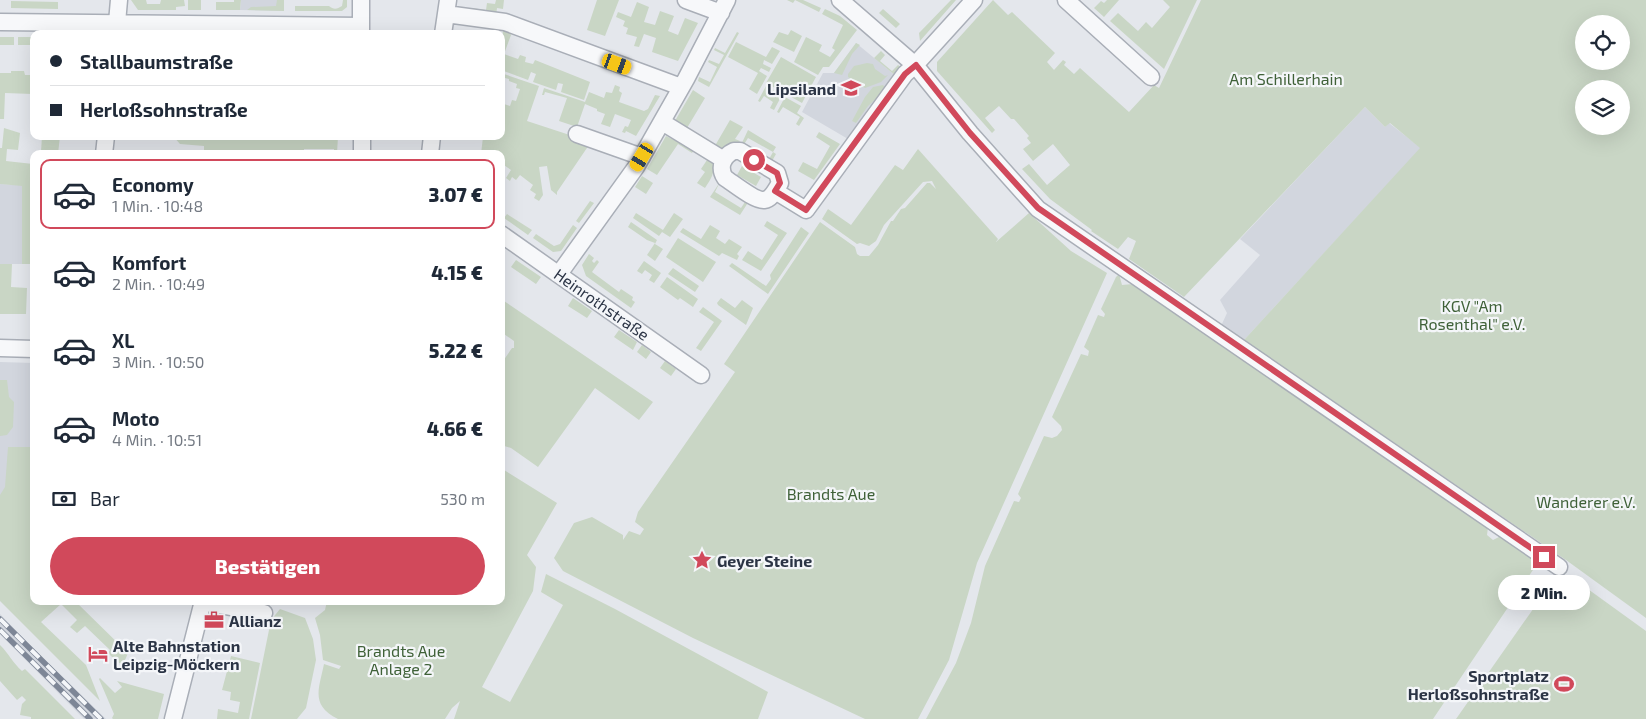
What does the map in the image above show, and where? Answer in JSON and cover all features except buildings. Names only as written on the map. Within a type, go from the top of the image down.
[{"type":"street","points":[[116,29],[119,0]]},
{"type":"street","points":[[0,22],[116,29],[361,30],[361,0]]},
{"type":"street","points":[[559,274],[642,157],[682,87],[724,7],[686,0]]},
{"type":"street","points":[[840,0],[916,65],[970,133],[1038,208],[1559,567]]},
{"type":"street","points":[[775,191],[806,210],[905,74],[916,65],[974,0]]},
{"type":"street","points":[[1066,0],[1151,77]]},
{"type":"street","points":[[444,30],[447,7],[505,22],[682,87]]},
{"type":"street","points":[[662,122],[724,160]]},
{"type":"street","points":[[577,134],[642,157]]},
{"type":"street","points":[[740,151],[769,168],[778,175],[780,183],[775,191],[764,200],[757,199],[725,178],[721,168],[724,160],[730,153],[740,151]]},
{"type":"street","name":"Heinrothstraße","points":[[505,237],[701,375]]},
{"type":"street","points":[[0,348],[30,350]]},
{"type":"street","points":[[173,719],[202,605]]},
{"type":"street","points":[[220,605],[264,613]]},
{"type":"shaded area","points":[[241,0],[284,0],[284,11],[240,10]]},
{"type":"shaded area","name":"Lipsiland","points":[[856,43],[896,76],[879,100],[869,107],[848,139],[802,112],[823,73],[834,73]]},
{"type":"shaded area","points":[[1365,107],[1385,127],[1389,123],[1421,148],[1244,340],[1221,326],[1227,313],[1220,300],[1260,255],[1240,239]]},
{"type":"shaded area","points":[[0,184],[30,186],[30,264],[0,264]]},
{"type":"shaded area","points":[[0,362],[30,363],[30,612],[0,580]]},
{"type":"shaded area","points":[[0,614],[106,719],[84,719],[0,634]]},
{"type":"green space","points":[[131,0],[146,0],[147,4],[160,4],[161,0],[184,0],[185,6],[176,7],[176,10],[138,10]]},
{"type":"green space","points":[[188,0],[201,0],[201,10],[188,10]]},
{"type":"green space","points":[[234,0],[241,0],[240,10],[216,10],[216,2],[234,2]]},
{"type":"green space","points":[[277,0],[284,0],[284,11],[247,10],[251,7],[276,6]]},
{"type":"green space","points":[[343,0],[347,0],[347,7],[342,11],[295,11],[295,6],[329,6],[337,8],[342,6]]},
{"type":"green space","points":[[496,0],[504,0],[503,9],[497,8],[496,16],[470,13],[471,8],[486,10],[487,3],[495,4]]},
{"type":"green space","points":[[597,0],[619,0],[605,36],[587,30]]},
{"type":"green space","points":[[795,0],[803,0],[821,8],[819,12]]},
{"type":"green space","points":[[951,0],[956,0],[920,41],[919,33]]},
{"type":"green space","points":[[993,0],[1008,15],[1012,12],[1055,53],[1047,62],[1054,70],[1063,60],[1066,62],[1064,65],[1074,74],[1080,68],[1129,112],[1154,85],[1159,88],[1201,0],[1646,0],[1646,618],[1566,560],[1244,340],[1420,148],[1390,123],[1385,127],[1365,107],[1184,297],[1129,259],[1136,241],[1128,237],[1118,249],[1050,199],[1022,169],[1029,164],[1047,185],[1070,165],[1053,144],[1033,161],[1023,149],[1031,143],[1027,138],[1029,136],[1014,119],[1011,119],[999,106],[985,118],[995,130],[992,133],[937,71],[937,62]]},
{"type":"green space","points":[[1107,0],[1119,0],[1104,17],[1094,8],[1101,1],[1104,3]]},
{"type":"green space","points":[[1163,0],[1197,0],[1164,69],[1110,21],[1118,13],[1138,31],[1146,22],[1152,28],[1170,7]]},
{"type":"green space","points":[[11,1],[58,2],[58,9],[11,8]]},
{"type":"green space","points":[[637,2],[649,7],[644,22],[655,25],[660,11],[674,16],[668,31],[678,35],[685,18],[698,23],[678,61],[652,52],[656,38],[644,34],[639,47],[634,46],[637,37],[626,34],[628,28],[623,26],[625,21],[616,17],[618,12],[631,17]]},
{"type":"green space","points":[[825,9],[840,16],[857,30],[829,67],[823,67],[818,75],[794,62],[806,37],[822,45],[819,51],[830,57],[835,50],[832,48],[843,25],[822,14]]},
{"type":"green space","points":[[883,9],[900,24],[896,28],[879,13]]},
{"type":"green space","points":[[503,28],[509,30],[511,35],[505,51],[505,30]]},
{"type":"green space","points":[[791,30],[802,36],[794,52],[773,42],[779,32],[788,35]]},
{"type":"green space","points":[[737,32],[739,33],[709,87],[698,81],[699,77],[710,82],[717,67],[708,62],[709,60],[719,64],[724,55],[714,50],[715,48],[725,53]]},
{"type":"green space","points":[[0,37],[14,37],[14,45],[0,45]]},
{"type":"green space","points":[[18,37],[30,37],[30,45],[18,45]]},
{"type":"green space","points":[[736,42],[766,57],[772,47],[780,51],[772,64],[764,60],[763,64],[771,68],[769,72],[761,68],[759,71],[767,76],[757,94],[749,89],[758,73],[728,57]]},
{"type":"green space","points":[[856,43],[860,45],[852,54],[842,75],[834,73]]},
{"type":"green space","points":[[881,51],[885,55],[880,61],[892,71],[898,65],[902,68],[896,76],[874,58]]},
{"type":"green space","points":[[505,54],[518,59],[520,55],[526,57],[525,62],[533,64],[535,60],[590,82],[584,100],[561,92],[563,84],[558,83],[556,90],[533,82],[536,74],[531,72],[528,80],[505,71]]},
{"type":"green space","points":[[781,57],[816,77],[802,103],[766,83]]},
{"type":"green space","points":[[867,63],[873,64],[875,69],[885,76],[888,75],[881,82],[865,88],[848,77],[848,74],[854,66]]},
{"type":"green space","points":[[11,71],[24,71],[25,75],[30,75],[30,94],[5,93],[4,119],[0,119],[0,73],[11,73]]},
{"type":"green space","points":[[505,74],[539,86],[527,121],[591,142],[557,192],[557,195],[551,190],[547,166],[539,167],[543,195],[539,201],[534,198],[536,194],[530,190],[533,185],[520,175],[516,180],[512,177],[510,181],[506,178],[511,170],[505,166],[505,150],[481,150],[483,140],[505,140],[505,104],[510,106],[512,100],[516,101],[520,89],[516,88],[517,84],[509,81],[509,79],[505,78]]},
{"type":"green space","points":[[615,85],[620,87],[619,91],[622,93],[619,102],[644,111],[648,109],[655,95],[660,96],[636,136],[626,131],[625,133],[622,132],[625,126],[628,127],[631,120],[615,114],[610,127],[601,124],[605,114],[585,104],[577,127],[559,121],[567,98],[545,92],[542,95],[544,88],[585,102],[589,92],[604,98],[606,92],[612,93]]},
{"type":"green space","points":[[883,85],[885,87],[856,123],[852,121],[865,97],[873,87]]},
{"type":"green space","points":[[766,86],[782,95],[774,110],[770,108],[773,102],[764,96],[760,102],[758,101]]},
{"type":"green space","points":[[693,90],[705,98],[687,128],[672,126]]},
{"type":"green space","points":[[785,97],[801,106],[797,113],[804,118],[799,126],[796,124],[800,117],[783,107],[779,113],[777,112]]},
{"type":"green space","points":[[730,120],[743,127],[735,139],[740,141],[737,145],[730,149],[709,148],[712,143],[716,144]]},
{"type":"green space","points":[[4,128],[20,133],[18,150],[7,149],[6,161],[30,164],[30,264],[22,264],[22,186],[0,184],[0,148],[2,148]]},
{"type":"green space","points":[[748,130],[776,147],[773,152],[748,138],[743,146],[741,145]]},
{"type":"green space","points":[[819,132],[840,144],[814,180],[798,171],[803,162],[817,169],[830,146],[816,137]]},
{"type":"green space","points":[[666,136],[676,141],[682,140],[694,150],[692,153],[678,144],[657,175],[647,169]]},
{"type":"green space","points":[[42,140],[60,140],[58,150],[41,150]]},
{"type":"green space","points":[[176,140],[338,140],[337,150],[204,150],[204,146],[180,144]]},
{"type":"green space","name":"Brandts Aue","points":[[918,149],[998,239],[996,242],[1029,213],[1071,251],[1107,273],[977,563],[949,660],[918,719],[865,719],[693,638],[563,571],[554,558],[574,523],[592,517],[623,535],[623,540],[629,531],[640,535],[644,529],[635,522],[638,512],[735,372],[724,364],[820,222],[855,247],[857,254],[869,256],[878,245],[891,221],[927,183],[930,183],[936,189],[932,181],[923,182],[884,225],[876,241],[869,246],[857,244],[822,219],[828,209],[851,225],[895,165],[903,170]]},
{"type":"green space","points":[[773,152],[776,154],[771,163],[768,161]]},
{"type":"green space","points":[[705,154],[714,162],[714,170],[705,188],[697,183],[705,172],[701,169],[707,160],[703,158]]},
{"type":"green space","points":[[742,166],[761,177],[756,186],[737,175]]},
{"type":"green space","points":[[642,176],[653,183],[646,194],[635,187]]},
{"type":"green space","points":[[720,182],[715,192],[741,208],[747,199],[749,201],[740,215],[710,197]]},
{"type":"green space","points":[[590,201],[594,203],[579,223],[576,221]]},
{"type":"green space","points":[[636,213],[663,230],[674,213],[683,219],[670,237],[662,232],[659,236],[633,218]]},
{"type":"green space","points":[[507,214],[532,230],[528,235],[505,219]]},
{"type":"green space","points":[[767,221],[787,233],[761,271],[742,260],[748,251],[762,260],[778,235],[764,226]]},
{"type":"green space","points":[[631,222],[657,240],[655,244],[663,249],[655,261],[647,255],[655,243],[628,227]]},
{"type":"green space","points":[[573,225],[577,228],[561,251],[553,252],[533,238],[536,234],[554,246],[560,244]]},
{"type":"green space","points":[[710,225],[720,231],[716,238],[725,244],[729,239],[742,247],[737,254],[739,256],[737,260],[722,253],[719,256],[680,232],[683,228],[701,239]]},
{"type":"green space","points":[[801,227],[809,233],[768,294],[729,266],[732,263],[766,286],[771,279],[770,275]]},
{"type":"green space","points":[[678,238],[716,262],[703,282],[666,257]]},
{"type":"green space","points":[[589,254],[594,258],[592,261],[594,263],[597,260],[599,262],[592,272],[619,292],[621,289],[633,297],[632,300],[635,302],[631,308],[586,276],[582,265]]},
{"type":"green space","points":[[516,260],[541,277],[536,284],[511,267]]},
{"type":"green space","points":[[644,261],[661,273],[654,283],[649,280],[652,275],[645,270],[642,274],[637,271]]},
{"type":"green space","points":[[0,264],[12,264],[11,287],[27,288],[26,314],[0,314]]},
{"type":"green space","points":[[673,268],[699,286],[695,292],[668,274]]},
{"type":"green space","points":[[1119,274],[1122,285],[1133,284],[1488,527],[1487,535],[1493,540],[1501,536],[1539,561],[1433,719],[926,719],[956,663],[971,623],[985,566],[1014,501],[1019,502],[1021,498],[1018,494],[1044,436],[1052,438],[1057,436],[1062,430],[1061,426],[1052,417],[1081,354],[1088,356],[1089,351],[1084,347],[1098,315],[1104,317],[1105,314],[1101,309]]},
{"type":"green space","points":[[667,277],[698,299],[693,307],[680,298],[678,300],[660,287]]},
{"type":"green space","points":[[573,298],[592,311],[587,318],[568,306]]},
{"type":"green space","points":[[721,298],[735,308],[742,300],[753,308],[746,325],[718,305],[717,303]]},
{"type":"green space","points":[[505,302],[653,402],[639,420],[595,388],[538,467],[511,448],[505,446],[505,358],[514,348],[514,341],[505,335]]},
{"type":"green space","points":[[703,307],[722,321],[701,351],[696,348],[714,322],[699,312]]},
{"type":"green space","points":[[619,330],[637,342],[633,350],[614,337]]},
{"type":"green space","points":[[642,345],[651,352],[646,359],[637,352]]},
{"type":"green space","points":[[665,361],[676,369],[671,376],[660,368]]},
{"type":"green space","points":[[0,380],[7,380],[9,397],[14,402],[13,427],[7,435],[0,436]]},
{"type":"green space","points":[[8,447],[30,447],[30,605],[60,605],[41,622],[86,665],[100,701],[0,601],[0,495],[5,487]]},
{"type":"green space","name":"Brandts Aue Anlage 2","points":[[505,470],[557,503],[527,555],[536,567],[533,591],[482,687],[510,702],[563,605],[541,592],[546,574],[768,692],[758,719],[454,719],[460,701],[452,708],[445,719],[338,719],[323,708],[319,696],[324,664],[339,669],[341,666],[323,660],[320,635],[315,618],[325,610],[326,605],[505,605]]},
{"type":"green space","name":"Sportplatz Herloßsohnstraße","points":[[1574,579],[1646,631],[1646,719],[1456,719],[1552,582]]},
{"type":"green space","points":[[62,605],[79,605],[128,653],[123,665],[108,653],[110,650],[85,626],[77,633],[70,627],[77,620]]},
{"type":"green space","points":[[280,609],[305,618],[313,639],[316,660],[306,708],[297,719],[251,719],[271,620]]},
{"type":"green space","points":[[0,645],[22,671],[25,669],[75,719],[31,719],[31,717],[20,715],[22,704],[26,700],[22,696],[17,700],[0,681]]},
{"type":"green space","points":[[231,656],[260,663],[249,719],[217,719],[218,709],[238,713],[240,702],[230,700],[231,692],[222,690]]},
{"type":"green space","points":[[100,678],[115,693],[122,687],[117,681],[164,694],[158,719],[113,719],[114,714]]},
{"type":"railway","points":[[0,619],[101,719]]},
{"type":"railway","points":[[0,630],[90,719]]},
{"type":"place","name":"Lipsiland","points":[[851,88]]},
{"type":"place","name":"Geyer Steine","points":[[702,560]]},
{"type":"place","name":"Allianz","points":[[214,620]]},
{"type":"place","name":"Alte Bahnstation Leipzig-Möckern","points":[[98,654]]},
{"type":"place","name":"Sportplatz Herloßsohnstraße","points":[[1564,684]]},
{"type":"route","points":[[754,160],[777,173],[780,183],[775,191],[806,210],[905,74],[916,65],[970,133],[1038,208],[1544,557]]},
{"type":"park label","name":"Am Schillerhain","points":[[1286,78]]},
{"type":"park label","name":"KGV \"Am Rosenthal\" e.V.","points":[[1472,314]]},
{"type":"park label","name":"Wanderer e.V.","points":[[1586,501]]}]
